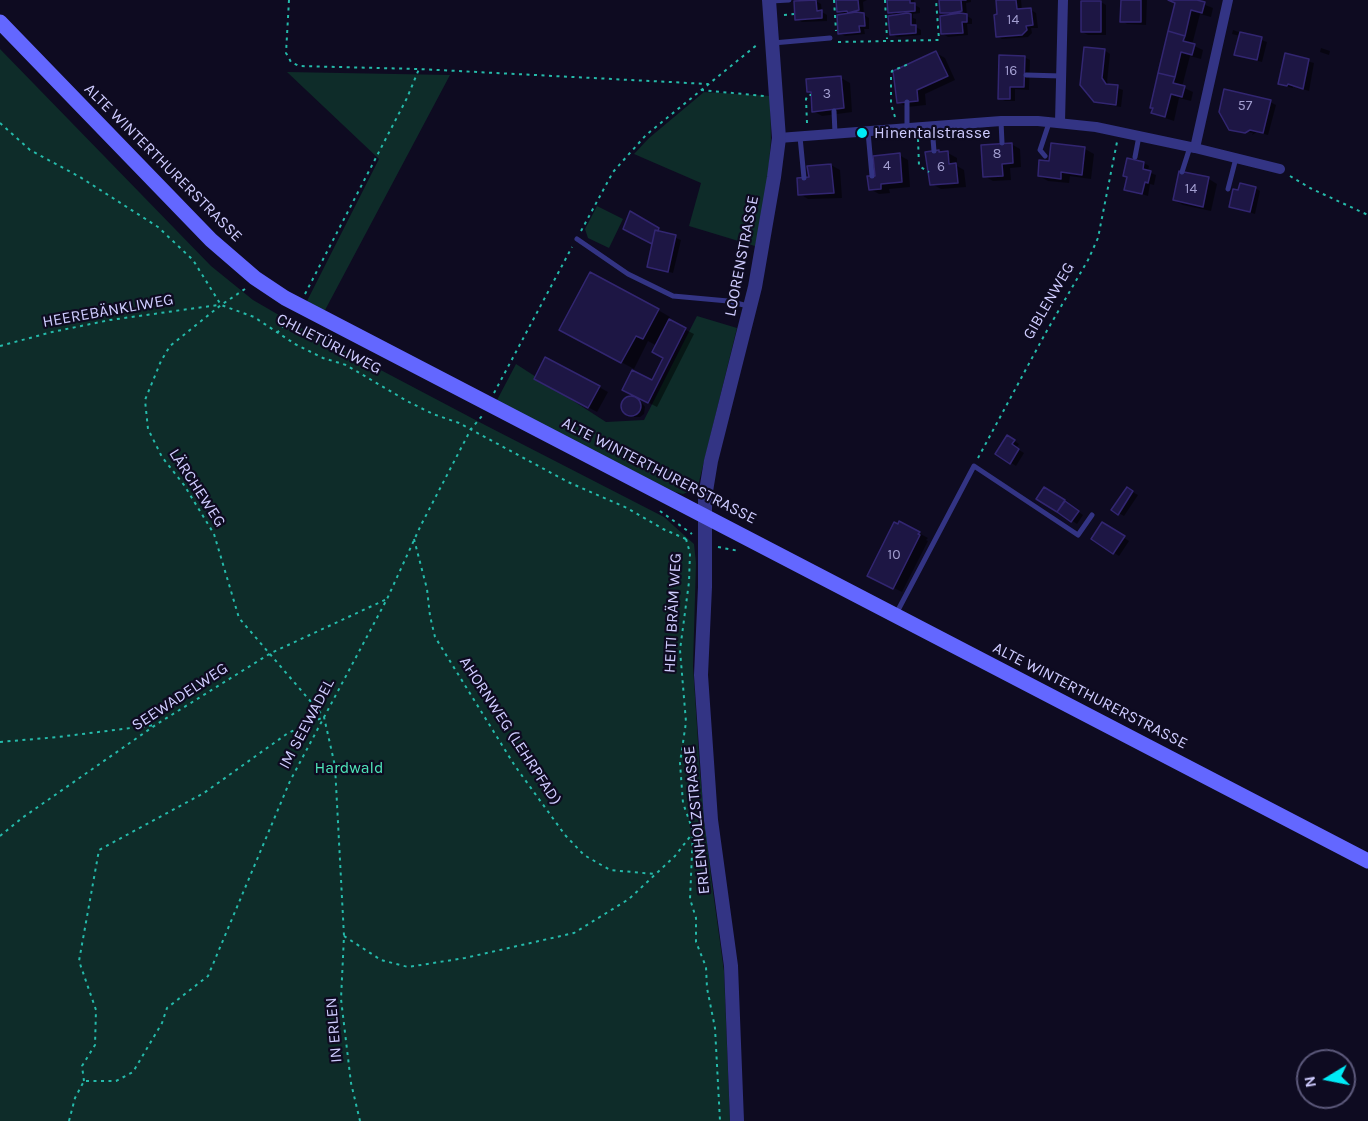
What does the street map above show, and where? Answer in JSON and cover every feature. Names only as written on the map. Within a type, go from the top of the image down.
[{"type":"main road","name":"ALTE WINTERTHURERSTRASSE","points":[[0,22],[211,240],[255,278],[299,306],[1368,861]]},
{"type":"street","points":[[1055,122],[1061,76],[1063,0]]},
{"type":"street","points":[[1193,148],[1228,0]]},
{"type":"street","name":"LOORENSTRASSE","points":[[705,515],[705,497],[711,461],[750,307],[771,202],[779,138],[769,1]]},
{"type":"street","points":[[779,138],[803,133],[835,135],[912,132],[932,127],[1001,121],[1055,122],[1139,136],[1280,169]]},
{"type":"street","name":"ERLENHOLZSTRASSE","points":[[705,515],[701,675],[711,820],[731,966],[737,1121]]},
{"type":"lane","points":[[769,1],[789,0]]},
{"type":"lane","points":[[773,38],[830,38]]},
{"type":"lane","points":[[1026,75],[1061,76]]},
{"type":"lane","points":[[907,102],[912,132]]},
{"type":"lane","points":[[834,111],[835,135]]},
{"type":"lane","points":[[1001,121],[1002,143]]},
{"type":"lane","points":[[1045,156],[1040,150],[1055,122]]},
{"type":"lane","points":[[932,127],[934,151]]},
{"type":"lane","points":[[868,132],[872,176]]},
{"type":"lane","points":[[803,133],[804,178]]},
{"type":"lane","points":[[1135,157],[1139,136]]},
{"type":"lane","points":[[1182,172],[1193,148]]},
{"type":"lane","points":[[1228,189],[1236,158]]},
{"type":"lane","points":[[577,239],[628,274],[673,296],[728,301],[750,307]]},
{"type":"lane","points":[[895,616],[974,466],[1078,535],[1092,515]]},
{"type":"path","points":[[289,0],[286,53],[291,62],[298,66],[419,69],[708,84]]},
{"type":"path","points":[[834,0],[836,29]]},
{"type":"path","points":[[885,0],[888,40]]},
{"type":"path","points":[[836,42],[939,40],[936,0]]},
{"type":"path","points":[[783,15],[794,14]]},
{"type":"path","points":[[770,96],[701,90],[773,38]]},
{"type":"path","points":[[898,121],[891,104],[891,74],[892,71],[911,63]]},
{"type":"path","points":[[277,333],[299,306],[407,98],[419,69]]},
{"type":"path","points":[[803,133],[806,99],[808,95],[811,95]]},
{"type":"path","points":[[0,123],[30,150],[80,177],[158,227],[193,260],[220,304],[245,289],[255,278]]},
{"type":"path","points":[[912,132],[919,166],[929,172]]},
{"type":"path","name":"GIBLENWEG","points":[[974,466],[1098,238],[1118,138]]},
{"type":"path","points":[[1280,169],[1310,188],[1368,215]]},
{"type":"path","name":"CHLIETÜRLIWEG","points":[[220,304],[254,317],[277,333],[323,358],[368,376],[407,401],[471,429],[568,482],[627,508],[663,529],[686,539]]},
{"type":"path","name":"HEEREBÄNKLIWEG","points":[[0,346],[110,320],[220,304]]},
{"type":"path","name":"LÄRCHEWEG","points":[[220,304],[170,346],[161,361],[145,400],[148,429],[162,457],[184,485],[214,534],[239,618],[324,717]]},
{"type":"path","name":"IM SEEWADEL","points":[[84,1081],[116,1081],[133,1072],[162,1023],[167,1008],[208,976],[290,781],[387,599],[414,539],[471,429],[482,417],[488,404]]},
{"type":"path","points":[[686,539],[694,536]]},
{"type":"path","name":"AHORNWEG (LEHRPFAD)","points":[[414,539],[427,589],[435,638],[515,766],[565,835],[584,855],[610,870],[655,874]]},
{"type":"path","name":"HEITI BRÄM WEG","points":[[686,539],[690,553],[689,582],[680,650],[686,722],[680,763],[683,803],[693,831]]},
{"type":"path","name":"SEEWADELWEG","points":[[0,836],[22,818],[157,724],[271,653],[387,599]]},
{"type":"path","points":[[69,1121],[75,1098],[84,1081],[82,1066],[95,1045],[96,1010],[79,961],[99,850],[204,793],[288,733],[324,717]]},
{"type":"path","name":"IN ERLEN","points":[[324,717],[335,766],[344,936],[341,999],[351,1083],[360,1121]]},
{"type":"path","points":[[0,742],[157,724]]},
{"type":"path","points":[[344,936],[381,960],[408,967],[465,958],[574,933],[630,899],[675,856],[693,831],[701,824],[711,820]]},
{"type":"path","points":[[693,831],[690,898],[696,918],[696,942],[706,967],[707,988],[715,1028],[720,1121]]},
{"type":"green space","name":"Hardwald","points":[[0,49],[211,266],[253,300],[303,329],[664,517],[694,544],[696,563],[693,666],[700,772],[724,971],[730,1121],[0,1121]]},
{"type":"green space","points":[[287,72],[450,75],[324,312],[307,301],[379,159]]},
{"type":"green space","points":[[704,92],[770,96],[771,139],[766,202],[755,246],[689,226],[701,183],[634,154],[649,138]]},
{"type":"green space","points":[[597,206],[623,219],[609,248],[588,238],[585,229]]},
{"type":"green space","points":[[697,316],[737,328],[698,486],[691,491],[683,494],[675,492],[496,402],[516,364],[606,422],[644,420]]},
{"type":"building","points":[[816,0],[817,11],[822,10],[822,18],[795,20],[794,1]]},
{"type":"building","points":[[836,0],[858,0],[859,10],[848,13],[847,11],[837,12]]},
{"type":"building","points":[[887,0],[910,0],[910,3],[915,3],[915,11],[888,13]]},
{"type":"building","points":[[939,0],[961,0],[962,11],[940,13]]},
{"type":"building","points":[[996,0],[1016,0],[1017,9],[1031,8],[1033,25],[1026,26],[1027,30],[1022,35],[996,37],[994,15],[997,14]]},
{"type":"building","points":[[1121,0],[1141,0],[1141,22],[1120,22]]},
{"type":"building","points":[[1168,0],[1205,2],[1202,13],[1191,10],[1185,36],[1168,31],[1175,3]]},
{"type":"building","points":[[1081,1],[1101,1],[1101,32],[1081,32]]},
{"type":"building","points":[[864,13],[865,26],[859,26],[860,32],[838,34],[837,15]]},
{"type":"building","points":[[911,14],[911,25],[916,25],[916,33],[890,35],[888,16]]},
{"type":"building","points":[[967,14],[967,22],[962,22],[963,33],[941,34],[940,16]]},
{"type":"building","points":[[1168,31],[1185,36],[1183,41],[1195,44],[1192,55],[1181,52],[1175,77],[1158,73]]},
{"type":"building","points":[[1240,32],[1262,37],[1257,60],[1234,55]]},
{"type":"building","points":[[1084,47],[1105,49],[1102,78],[1106,84],[1118,85],[1116,105],[1094,102],[1080,85]]},
{"type":"building","points":[[936,51],[948,76],[917,90],[918,101],[897,103],[893,71]]},
{"type":"building","points":[[1285,53],[1309,59],[1303,89],[1288,84],[1287,86],[1278,84]]},
{"type":"building","points":[[999,55],[1025,56],[1024,87],[1010,87],[1010,99],[998,99]]},
{"type":"building","points":[[1158,73],[1175,77],[1173,83],[1185,86],[1182,97],[1171,94],[1165,117],[1151,113],[1153,108],[1150,108]]},
{"type":"building","points":[[841,76],[844,108],[812,112],[811,92],[807,92],[806,79]]},
{"type":"building","points":[[1224,89],[1271,100],[1263,133],[1250,130],[1245,133],[1229,130],[1219,112]]},
{"type":"building","points":[[1012,143],[1013,163],[1002,164],[1003,176],[983,177],[981,145]]},
{"type":"building","points":[[1051,143],[1085,147],[1082,175],[1061,172],[1061,179],[1038,176],[1039,160],[1049,161]]},
{"type":"building","points":[[939,150],[939,152],[948,151],[949,164],[956,163],[958,183],[930,185],[925,152]]},
{"type":"building","points":[[900,153],[902,182],[881,184],[881,189],[869,190],[867,176],[875,176],[873,156]]},
{"type":"building","points":[[1127,158],[1144,162],[1143,169],[1151,171],[1142,194],[1124,190],[1127,177],[1123,176]]},
{"type":"building","points":[[831,164],[834,193],[798,195],[797,178],[809,177],[807,166]]},
{"type":"building","points":[[1179,171],[1209,177],[1203,207],[1173,200]]},
{"type":"building","points":[[1240,183],[1256,187],[1250,212],[1229,207],[1233,189],[1238,190]]},
{"type":"building","points":[[630,211],[659,228],[658,231],[655,230],[652,244],[623,229]]},
{"type":"building","points":[[655,230],[676,235],[668,272],[647,267]]},
{"type":"building","points":[[590,272],[659,309],[643,339],[636,336],[621,363],[559,330]]},
{"type":"building","points":[[669,319],[686,328],[648,403],[622,390],[632,370],[652,380],[663,358],[652,352]]},
{"type":"building","points":[[545,357],[600,386],[588,408],[534,379]]},
{"type":"building","points":[[631,396],[638,399],[641,406],[638,413],[631,416],[624,413],[621,406],[624,399]]},
{"type":"building","points":[[1007,435],[1015,440],[1012,444],[1019,449],[1010,464],[995,454]]},
{"type":"building","points":[[1044,487],[1065,500],[1057,512],[1036,499]]},
{"type":"building","points":[[1127,487],[1133,491],[1118,515],[1111,510]]},
{"type":"building","points":[[1065,501],[1079,511],[1071,522],[1057,512]]},
{"type":"building","points":[[899,521],[920,532],[918,534],[920,535],[893,589],[867,576],[894,522],[898,524]]},
{"type":"building","points":[[1102,522],[1125,536],[1113,554],[1091,539]]},
{"type":"place","name":"Hinentalstrasse","points":[[862,133]]}]
